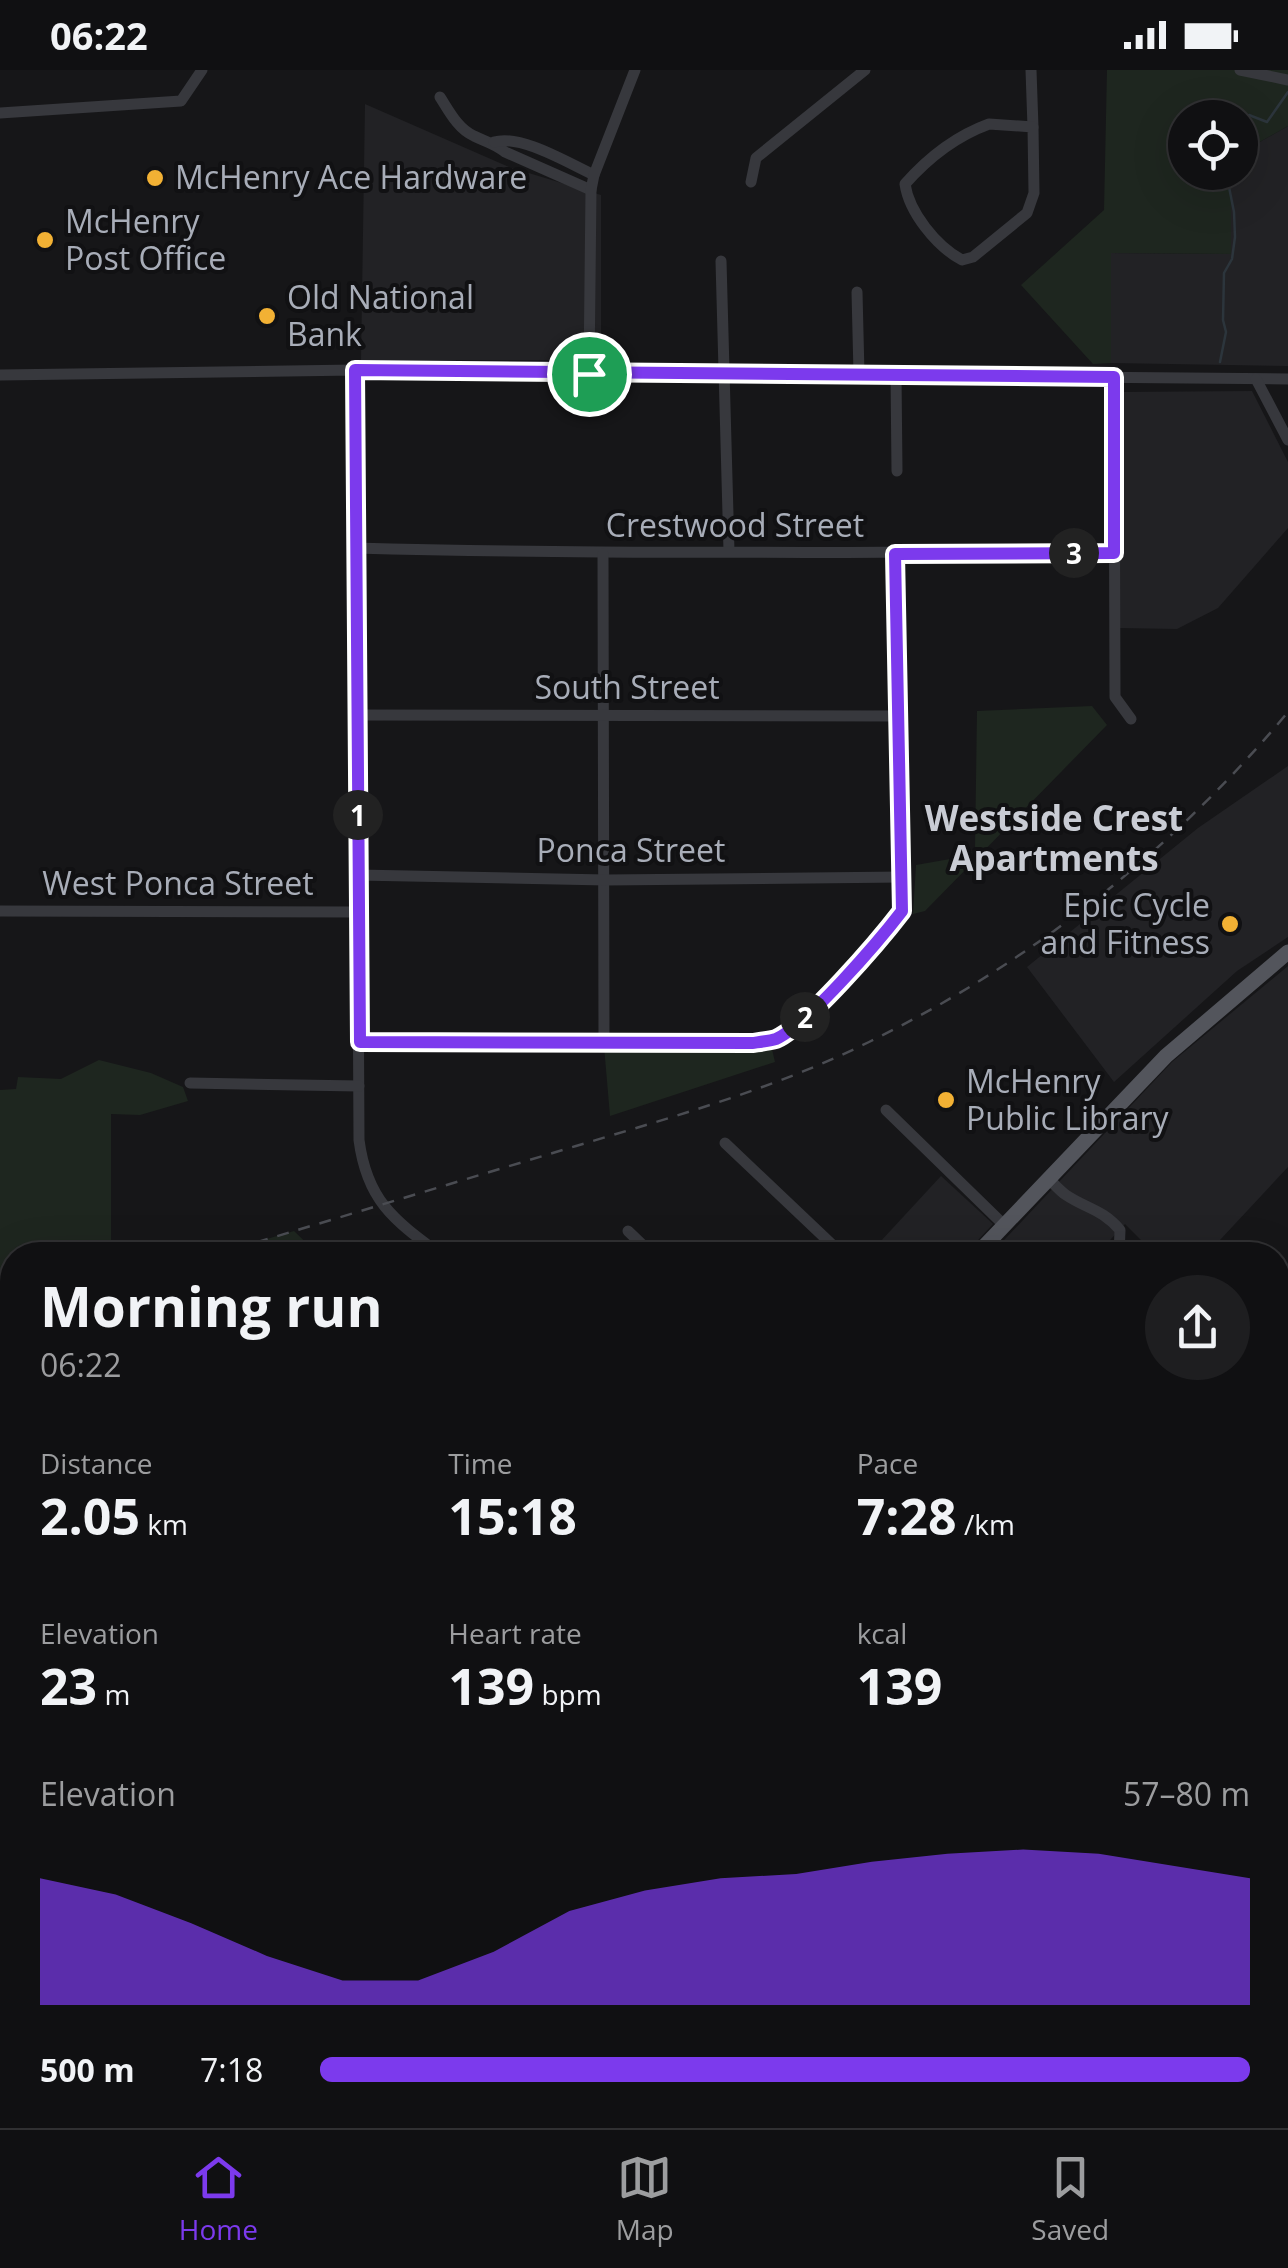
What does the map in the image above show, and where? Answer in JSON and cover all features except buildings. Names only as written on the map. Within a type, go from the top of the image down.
[{"type":"main road","points":[[988,1242],[1166,1056],[1288,952]]},
{"type":"street","points":[[0,112],[181,101],[202,70]]},
{"type":"street","points":[[589,374],[591,190],[635,70]]},
{"type":"street","points":[[751,182],[756,158],[866,70]]},
{"type":"street","points":[[1031,70],[1033,126],[1034,193],[1027,213],[973,257],[962,260],[950,254],[908,204],[905,184],[916,170],[965,133],[988,124],[1033,126]]},
{"type":"street","points":[[1240,70],[1288,80]]},
{"type":"street","points":[[440,97],[456,122],[471,136],[494,142],[505,152],[591,190]]},
{"type":"street","points":[[494,142],[520,142],[594,176]]},
{"type":"street","points":[[721,261],[729,551]]},
{"type":"street","points":[[857,292],[860,374]]},
{"type":"street","points":[[355,370],[362,1161],[372,1192],[382,1205],[426,1242]]},
{"type":"street","points":[[0,375],[355,370],[1288,379]]},
{"type":"street","points":[[896,375],[897,471]]},
{"type":"street","points":[[1114,377],[1115,697],[1131,719]]},
{"type":"street","points":[[1256,379],[1288,440]]},
{"type":"street","name":"Crestwood Street","points":[[356,548],[603,554],[1114,553]]},
{"type":"street","points":[[603,554],[604,1042]]},
{"type":"street","points":[[360,1042],[752,1043],[776,1039],[803,1019],[882,938],[902,911],[895,554]]},
{"type":"street","name":"South Street","points":[[358,715],[897,716]]},
{"type":"street","name":"Ponca Street","points":[[358,876],[606,880],[903,877]]},
{"type":"street","name":"West Ponca Street","points":[[0,912],[357,912]]},
{"type":"street","points":[[190,1083],[359,1086]]},
{"type":"street","points":[[886,1110],[1004,1225]]},
{"type":"street","points":[[725,1143],[828,1242]]},
{"type":"street","points":[[1048,1178],[1067,1196],[1101,1210],[1120,1230],[1120,1242]]},
{"type":"street","points":[[628,1231],[639,1242]]},
{"type":"shaded area","points":[[1107,70],[1288,70],[1288,126],[1258,143],[1258,100],[1168,100],[1168,190],[1231,190],[1231,254],[1111,253],[1111,363],[1093,364],[1021,285],[1104,210]]},
{"type":"shaded area","points":[[365,104],[509,167],[601,195],[601,360],[361,360]]},
{"type":"shaded area","points":[[1288,126],[1288,366],[1111,363],[1111,253],[1231,254],[1231,190],[1258,190],[1258,143]]},
{"type":"shaded area","points":[[1252,391],[1288,462],[1288,528],[1218,608],[1177,629],[1119,628],[1122,392]]},
{"type":"shaded area","points":[[1092,706],[1107,725],[925,911],[913,914],[916,865],[967,856],[975,849],[977,711]]},
{"type":"shaded area","points":[[1288,766],[1288,937],[1237,971],[1114,1082],[1027,967],[1198,828]]},
{"type":"shaded area","points":[[1288,966],[1288,1167],[1218,1242],[1143,1242],[1125,1224],[1108,1242],[1002,1242],[1172,1062]]},
{"type":"shaded area","points":[[771,1045],[775,1062],[610,1116],[604,1046]]},
{"type":"shaded area","points":[[99,1060],[151,1073],[183,1087],[188,1101],[140,1115],[111,1114],[111,1242],[0,1242],[0,1090],[16,1089],[18,1077],[61,1079]]},
{"type":"shaded area","points":[[941,1176],[993,1224],[976,1242],[880,1242]]},
{"type":"shaded area","points":[[294,1231],[305,1242],[257,1242]]},
{"type":"waterway","points":[[1258,118],[1267,122],[1288,92]]},
{"type":"waterway","points":[[1220,362],[1226,332],[1224,273],[1232,259],[1235,237],[1230,190]]},
{"type":"railway","points":[[257,1242],[688,1112],[762,1087],[869,1042],[987,976],[1096,899],[1197,811],[1288,712]]},
{"type":"place","name":"McHenry Ace Hardware","points":[[155,178]]},
{"type":"place","name":"McHenry Post Office","points":[[45,240]]},
{"type":"place","name":"Old National Bank","points":[[267,316]]},
{"type":"place","name":"Epic Cycle and Fitness","points":[[1230,924]]},
{"type":"place","name":"McHenry Public Library","points":[[946,1100]]},
{"type":"district","name":"Westside Crest Apartments","points":[[1054,839]]},
{"type":"route","points":[[355,370],[589,374],[1114,377],[1114,553],[895,554],[902,911],[882,938],[803,1019],[776,1039],[752,1043],[360,1042],[355,370]]}]
